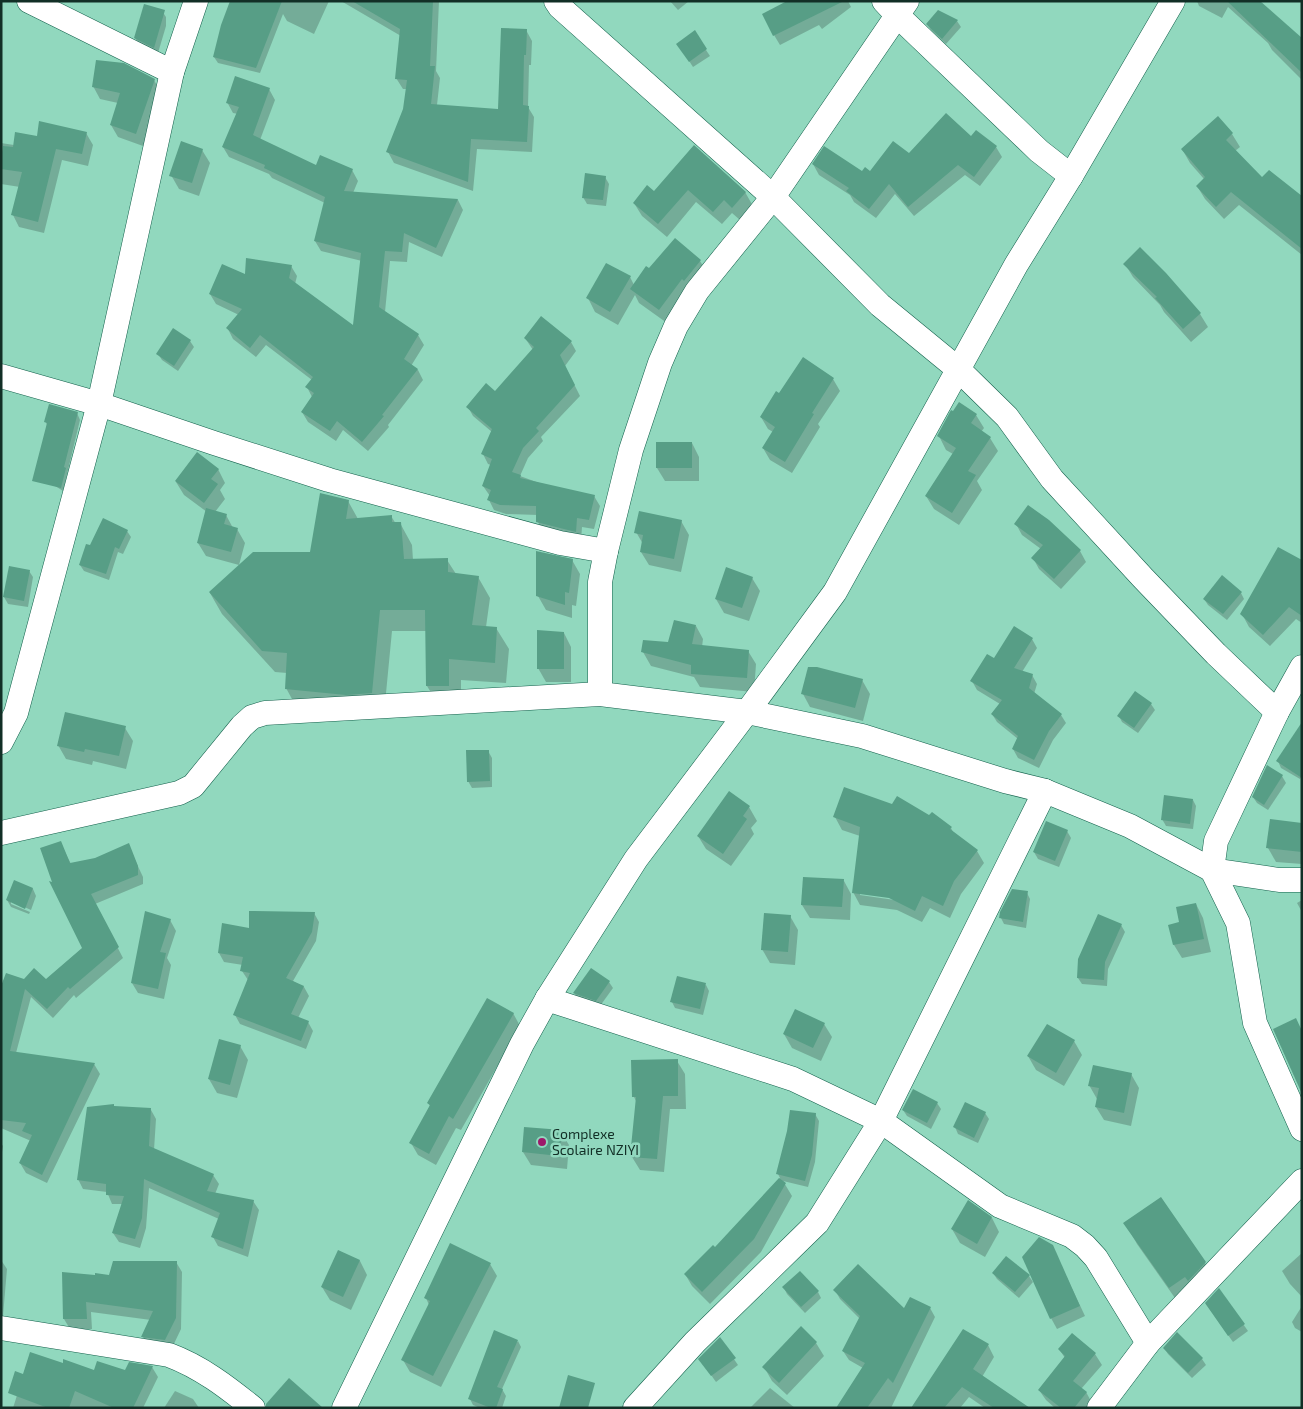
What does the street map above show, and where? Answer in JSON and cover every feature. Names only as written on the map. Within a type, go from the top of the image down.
[{"type":"street","points":[[29,1],[172,72]]},
{"type":"street","points":[[1,742],[16,713],[99,404],[172,72],[196,1]]},
{"type":"street","points":[[556,1],[560,7],[773,197],[880,305],[958,369],[1007,417],[1052,478],[1143,578],[1216,654],[1277,712]]},
{"type":"street","points":[[344,1408],[522,1044],[547,998],[636,859],[835,592],[1016,265],[1071,176],[1173,1]]},
{"type":"street","points":[[600,694],[600,582],[631,450],[660,363],[676,326],[697,291],[773,197],[896,6],[1039,151],[1071,176]]},
{"type":"street","points":[[1,376],[99,404],[329,480],[560,543],[606,550]]},
{"type":"street","points":[[1302,667],[1277,712],[1216,841],[1212,870],[1238,923],[1255,1023],[1302,1129]]},
{"type":"street","points":[[1,833],[179,793],[193,786],[242,726],[252,717],[265,713],[600,694],[747,712],[862,736],[1005,781],[1045,791],[1130,826],[1212,870],[1279,880],[1302,880]]},
{"type":"street","points":[[635,1408],[695,1342],[817,1223],[881,1122],[1045,791]]},
{"type":"street","points":[[547,998],[794,1079],[881,1122],[1000,1206],[1072,1236],[1085,1246],[1096,1258],[1148,1343]]},
{"type":"street","points":[[1099,1408],[1148,1343],[1302,1181]]},
{"type":"street","points":[[1,1328],[169,1355],[190,1362],[224,1384],[253,1408]]},
{"type":"building","points":[[230,1],[282,1],[256,68],[213,57],[221,25]]},
{"type":"building","points":[[352,1],[433,1],[430,66],[435,66],[431,104],[498,109],[501,28],[527,29],[526,55],[524,55],[523,105],[529,106],[527,142],[471,139],[468,182],[386,152],[403,109],[407,80],[395,79],[400,29]]},
{"type":"building","points":[[787,1],[844,1],[773,36],[762,14]]},
{"type":"building","points":[[1227,1],[1260,1],[1302,38],[1302,73]]},
{"type":"building","points":[[144,4],[165,10],[154,48],[134,38]]},
{"type":"building","points":[[938,10],[958,20],[942,39],[926,24]]},
{"type":"building","points":[[695,30],[707,49],[689,62],[676,44]]},
{"type":"building","points":[[96,60],[124,63],[155,79],[136,134],[110,125],[120,93],[92,87]]},
{"type":"building","points":[[235,76],[270,88],[253,135],[316,165],[320,155],[353,169],[344,191],[458,199],[436,248],[404,233],[402,252],[385,251],[379,307],[419,334],[404,359],[418,369],[382,415],[384,416],[362,442],[337,421],[330,431],[301,412],[314,393],[305,387],[313,377],[260,335],[250,348],[226,328],[242,309],[209,294],[222,264],[245,274],[246,258],[292,265],[289,278],[353,325],[361,253],[314,241],[325,197],[264,168],[265,165],[222,147],[239,107],[226,103]]},
{"type":"building","points":[[946,113],[971,136],[976,130],[997,146],[974,177],[958,165],[908,207],[889,184],[869,209],[846,191],[849,188],[812,164],[824,146],[862,171],[865,167],[870,171],[893,141],[909,153]]},
{"type":"building","points":[[1218,116],[1233,133],[1226,140],[1262,177],[1269,170],[1302,196],[1302,249],[1231,192],[1216,207],[1196,186],[1205,177],[1181,149]]},
{"type":"building","points":[[39,121],[87,132],[82,154],[56,149],[38,222],[11,215],[22,172],[1,169],[1,159],[3,146],[13,147],[15,132],[37,136]]},
{"type":"building","points":[[181,141],[203,149],[192,183],[169,176]]},
{"type":"building","points":[[694,145],[746,192],[732,208],[724,200],[713,212],[688,190],[658,224],[633,203],[647,185],[654,191]]},
{"type":"building","points":[[585,173],[606,176],[603,200],[582,198]]},
{"type":"building","points":[[675,238],[701,260],[684,281],[682,279],[659,310],[630,289],[646,266],[649,268]]},
{"type":"building","points":[[1140,247],[1201,313],[1183,329],[1155,298],[1157,297],[1123,264]]},
{"type":"building","points":[[606,263],[631,276],[610,312],[586,298]]},
{"type":"building","points":[[541,316],[572,341],[560,355],[575,385],[536,428],[539,431],[523,448],[512,472],[521,475],[520,478],[595,495],[589,520],[577,518],[576,532],[536,522],[536,506],[500,505],[487,500],[491,490],[482,486],[492,459],[481,454],[492,429],[466,407],[486,383],[495,391],[534,347],[524,338]]},
{"type":"building","points":[[173,328],[191,340],[174,366],[156,354]]},
{"type":"building","points":[[803,357],[834,378],[785,462],[762,448],[775,427],[760,417],[776,391],[779,393]]},
{"type":"building","points":[[959,402],[977,414],[971,423],[991,437],[968,471],[976,475],[952,513],[925,496],[956,448],[937,436],[951,410],[953,411]]},
{"type":"building","points":[[49,404],[78,412],[64,467],[66,468],[61,488],[32,481],[47,423],[44,422]]},
{"type":"building","points":[[656,442],[692,442],[692,468],[656,468]]},
{"type":"building","points":[[197,452],[219,469],[211,479],[218,484],[204,503],[175,481]]},
{"type":"building","points":[[320,493],[349,500],[346,519],[392,515],[392,522],[401,522],[404,559],[448,558],[448,572],[479,576],[472,625],[497,627],[495,663],[449,659],[449,686],[426,686],[425,610],[380,610],[372,693],[346,695],[285,689],[287,653],[262,651],[209,592],[253,552],[310,552]]},
{"type":"building","points":[[1028,505],[1049,520],[1081,550],[1054,579],[1031,558],[1043,545],[1014,524]]},
{"type":"building","points":[[206,508],[227,514],[224,524],[238,528],[231,552],[197,543]]},
{"type":"building","points":[[639,511],[682,520],[674,559],[640,552],[643,535],[634,533]]},
{"type":"building","points":[[103,518],[128,530],[119,549],[115,547],[106,574],[79,565],[86,544],[90,545]]},
{"type":"building","points":[[1278,547],[1302,560],[1302,616],[1289,607],[1263,635],[1240,614]]},
{"type":"building","points":[[536,551],[573,559],[569,593],[565,592],[565,605],[536,596]]},
{"type":"building","points":[[9,566],[30,570],[24,601],[3,597]]},
{"type":"building","points":[[726,567],[753,577],[742,608],[715,599]]},
{"type":"building","points":[[1222,575],[1242,592],[1223,614],[1203,599]]},
{"type":"building","points":[[674,620],[696,625],[692,644],[749,650],[747,678],[691,674],[691,665],[641,652],[643,640],[668,642]]},
{"type":"building","points":[[1014,626],[1033,638],[1014,668],[1033,674],[1029,688],[1062,714],[1049,731],[1034,760],[1012,749],[1018,736],[991,714],[1002,700],[970,681],[987,654],[994,658]]},
{"type":"building","points":[[537,630],[564,632],[564,669],[537,669]]},
{"type":"building","points":[[808,667],[817,667],[863,679],[855,708],[801,694]]},
{"type":"building","points":[[1135,691],[1152,703],[1134,728],[1117,716]]},
{"type":"building","points":[[65,712],[126,726],[119,756],[85,749],[84,752],[57,746]]},
{"type":"building","points":[[1302,722],[1302,778],[1276,761]]},
{"type":"building","points":[[466,750],[489,750],[490,781],[467,782]]},
{"type":"building","points":[[1267,765],[1283,775],[1264,805],[1252,797]]},
{"type":"building","points":[[844,787],[892,804],[897,796],[929,815],[932,812],[952,827],[950,829],[978,850],[954,881],[943,906],[922,896],[915,911],[889,898],[852,893],[860,827],[833,817]]},
{"type":"building","points":[[729,791],[750,806],[743,816],[747,819],[723,854],[697,836]]},
{"type":"building","points":[[1164,795],[1193,799],[1190,824],[1161,820]]},
{"type":"building","points":[[1270,819],[1302,823],[1302,852],[1266,848]]},
{"type":"building","points":[[1046,821],[1068,830],[1055,861],[1033,852]]},
{"type":"building","points":[[61,841],[70,863],[95,858],[129,843],[138,866],[138,875],[91,894],[119,947],[70,989],[68,987],[47,1009],[25,989],[10,1051],[95,1063],[42,1175],[19,1163],[32,1135],[22,1131],[26,1123],[1,1120],[1,986],[6,973],[24,979],[34,968],[46,979],[82,948],[49,881],[52,882],[40,848]]},
{"type":"building","points":[[803,877],[844,879],[842,907],[801,905]]},
{"type":"building","points":[[14,880],[33,888],[25,909],[6,900]]},
{"type":"building","points":[[1012,889],[1028,891],[1023,922],[999,918],[1000,912]]},
{"type":"building","points":[[1196,903],[1204,939],[1173,945],[1168,925],[1179,922],[1176,907]]},
{"type":"building","points":[[145,911],[171,919],[160,952],[166,953],[158,989],[131,983]]},
{"type":"building","points":[[249,911],[315,912],[312,932],[286,978],[304,986],[291,1014],[309,1021],[301,1041],[233,1015],[250,973],[240,971],[243,957],[218,953],[222,923],[249,928]]},
{"type":"building","points":[[764,913],[791,915],[788,952],[761,950]]},
{"type":"building","points":[[1098,914],[1122,924],[1105,962],[1104,980],[1077,978],[1078,959]]},
{"type":"building","points":[[591,968],[610,981],[596,1001],[573,993]]},
{"type":"building","points":[[677,976],[706,983],[700,1009],[670,1002]]},
{"type":"building","points":[[487,998],[514,1013],[453,1119],[449,1116],[429,1154],[409,1143],[430,1105],[427,1103]]},
{"type":"building","points":[[795,1009],[825,1023],[813,1048],[783,1034]]},
{"type":"building","points":[[1296,1018],[1302,1031],[1302,1094],[1273,1029]]},
{"type":"building","points":[[1047,1024],[1075,1040],[1056,1073],[1027,1056]]},
{"type":"building","points":[[219,1039],[241,1045],[230,1085],[208,1079]]},
{"type":"building","points":[[678,1059],[678,1096],[663,1096],[657,1159],[630,1157],[636,1097],[632,1097],[631,1060]]},
{"type":"building","points":[[1093,1065],[1132,1073],[1124,1113],[1095,1107],[1099,1088],[1088,1086]]},
{"type":"building","points":[[913,1089],[938,1102],[927,1123],[902,1110]]},
{"type":"building","points":[[965,1102],[986,1112],[974,1138],[953,1127]]},
{"type":"building","points":[[114,1104],[114,1106],[151,1108],[149,1146],[214,1174],[207,1191],[254,1200],[243,1249],[211,1237],[220,1213],[144,1179],[142,1218],[135,1239],[112,1233],[124,1196],[106,1195],[106,1184],[77,1180],[87,1107]]},
{"type":"building","points":[[790,1110],[816,1113],[812,1155],[805,1181],[776,1174],[787,1131]]},
{"type":"building","points":[[524,1127],[562,1130],[559,1156],[522,1152]]},
{"type":"building","points":[[779,1178],[786,1183],[754,1239],[702,1292],[684,1274],[713,1245],[715,1247]]},
{"type":"building","points":[[1161,1197],[1206,1262],[1188,1281],[1185,1277],[1169,1288],[1123,1223]]},
{"type":"building","points":[[968,1200],[992,1217],[977,1244],[951,1229]]},
{"type":"building","points":[[1039,1237],[1053,1245],[1080,1306],[1050,1319],[1022,1257]]},
{"type":"building","points":[[450,1243],[491,1263],[433,1376],[401,1360],[430,1301],[424,1298]]},
{"type":"building","points":[[338,1250],[360,1260],[343,1297],[321,1287]]},
{"type":"building","points":[[1006,1256],[1030,1275],[1015,1292],[992,1273]]},
{"type":"building","points":[[113,1261],[177,1261],[176,1318],[165,1340],[141,1337],[153,1311],[86,1302],[87,1319],[63,1319],[62,1272],[109,1275]]},
{"type":"building","points":[[858,1264],[904,1308],[910,1297],[931,1307],[893,1383],[888,1378],[867,1408],[836,1408],[865,1363],[842,1351],[860,1316],[833,1290]]},
{"type":"building","points":[[800,1271],[819,1291],[801,1307],[782,1287]]},
{"type":"building","points":[[1219,1288],[1245,1324],[1228,1336],[1205,1303]]},
{"type":"building","points":[[801,1326],[817,1342],[779,1383],[762,1367]]},
{"type":"building","points":[[963,1329],[989,1344],[973,1369],[1030,1408],[994,1408],[962,1387],[944,1408],[911,1408]]},
{"type":"building","points":[[494,1330],[518,1340],[497,1387],[503,1389],[496,1408],[491,1408],[468,1399]]},
{"type":"building","points":[[1177,1332],[1203,1358],[1188,1373],[1163,1348]]},
{"type":"building","points":[[1072,1333],[1096,1353],[1073,1381],[1087,1392],[1074,1408],[1061,1408],[1038,1390],[1065,1356],[1058,1349]]},
{"type":"building","points":[[720,1337],[736,1358],[711,1376],[698,1359]]},
{"type":"building","points":[[30,1352],[63,1363],[63,1359],[94,1370],[97,1361],[125,1370],[129,1362],[153,1366],[133,1408],[114,1408],[75,1391],[69,1408],[48,1408],[8,1393],[15,1371],[23,1374]]},
{"type":"building","points":[[568,1375],[595,1383],[588,1408],[559,1408]]},
{"type":"building","points":[[289,1378],[323,1408],[266,1408],[266,1404]]},
{"type":"place","name":"Complexe Scolaire NZIYI","points":[[542,1142]]}]
